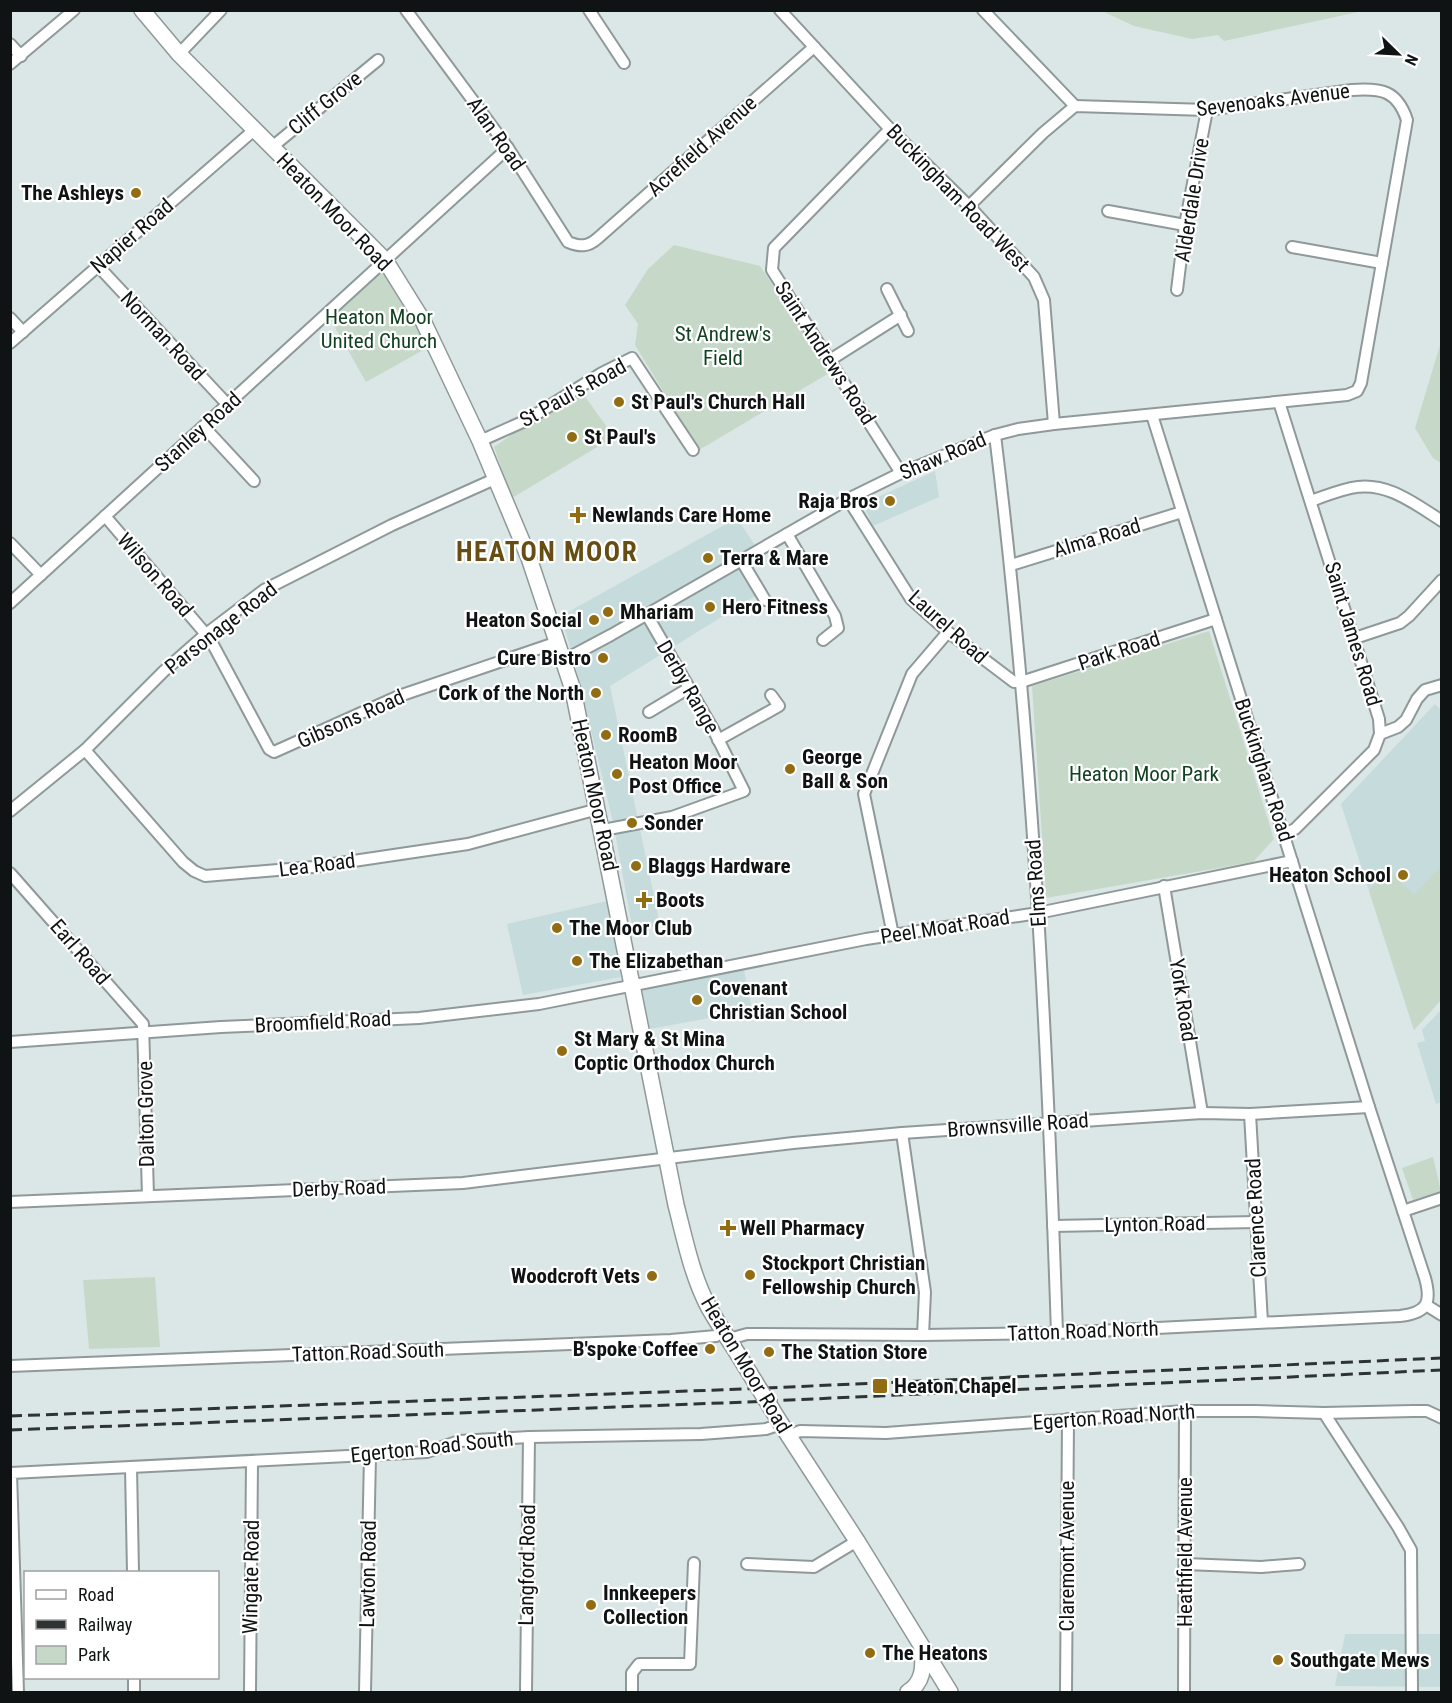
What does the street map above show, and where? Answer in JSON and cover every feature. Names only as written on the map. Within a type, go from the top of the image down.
[{"type":"main road","name":"Heaton Moor Road","points":[[142,10],[179,54],[385,260],[423,321],[497,478],[529,558],[573,690],[603,830],[667,1158],[688,1251],[706,1300],[784,1430],[857,1541],[950,1692]]},
{"type":"main road","points":[[908,1692],[921,1678],[922,1648]]},
{"type":"street","points":[[10,64],[74,10]]},
{"type":"street","points":[[179,54],[221,10]]},
{"type":"street","name":"Alan Road","points":[[406,10],[508,148],[568,242],[576,245],[590,245]]},
{"type":"street","points":[[589,10],[624,63]]},
{"type":"street","name":"Buckingham Road West","points":[[780,10],[890,129],[969,206],[1034,277],[1044,300],[1054,424]]},
{"type":"street","points":[[969,206],[1043,133],[1075,106],[983,10]]},
{"type":"street","points":[[10,44],[21,56]]},
{"type":"street","name":"Acrefield Avenue","points":[[590,245],[814,47]]},
{"type":"street","name":"Cliff Grove","points":[[272,147],[378,60]]},
{"type":"street","name":"Sevenoaks Avenue","points":[[1075,106],[1207,110],[1352,90],[1374,89],[1392,95],[1402,106],[1407,120],[1361,383]]},
{"type":"street","name":"Alderdale Drive","points":[[1178,290],[1185,225],[1207,110]]},
{"type":"street","name":"Saint Andrews Road","points":[[890,129],[774,248],[772,270],[901,473]]},
{"type":"street","name":"Napier Road","points":[[10,343],[254,130]]},
{"type":"street","name":"Stanley Road","points":[[10,603],[508,148]]},
{"type":"street","points":[[1108,211],[1185,225]]},
{"type":"street","points":[[1292,247],[1382,263]]},
{"type":"street","name":"Norman Road","points":[[98,266],[228,405]]},
{"type":"street","points":[[887,289],[908,331]]},
{"type":"street","points":[[830,360],[901,315]]},
{"type":"street","points":[[10,318],[23,332]]},
{"type":"street","name":"St Paul's Road","points":[[480,441],[527,420],[602,373],[632,358],[693,450]]},
{"type":"street","name":"Shaw Road","points":[[564,660],[848,499],[901,473],[995,435],[1054,424],[1347,395],[1357,392],[1361,383]]},
{"type":"street","name":"Saint James Road","points":[[1279,402],[1355,638],[1379,719],[1380,734],[1374,750],[1295,829],[1284,834]]},
{"type":"street","name":"Buckingham Road","points":[[1152,415],[1369,1107],[1425,1278],[1428,1301]]},
{"type":"street","points":[[204,428],[254,481]]},
{"type":"street","name":"Elms Road","points":[[995,435],[1011,565],[1038,913],[1057,1333]]},
{"type":"street","name":"Parsonage Road","points":[[10,811],[85,750],[164,671],[206,634],[264,590],[392,525],[497,478]]},
{"type":"street","points":[[1311,501],[1353,487],[1380,488],[1402,495],[1442,521]]},
{"type":"street","name":"Laurel Road","points":[[848,499],[911,599],[948,632],[1003,675],[1014,682],[1021,682]]},
{"type":"street","name":"Alma Road","points":[[1011,565],[1182,512]]},
{"type":"street","name":"Wilson Road","points":[[105,516],[206,634]]},
{"type":"street","points":[[787,534],[835,616],[838,628],[823,640]]},
{"type":"street","points":[[10,543],[41,575]]},
{"type":"street","points":[[741,560],[765,600]]},
{"type":"street","points":[[1355,638],[1400,623],[1442,580]]},
{"type":"street","name":"Derby Range","points":[[603,830],[672,817],[744,791],[718,740],[647,615]]},
{"type":"street","name":"Park Road","points":[[1021,682],[1216,619]]},
{"type":"street","points":[[893,935],[864,794],[912,674],[948,632]]},
{"type":"street","name":"Gibsons Road","points":[[206,634],[269,749],[274,752],[399,696],[558,642]]},
{"type":"street","points":[[1380,734],[1398,727],[1406,720],[1417,699],[1425,690],[1442,685]]},
{"type":"street","points":[[649,712],[689,688]]},
{"type":"street","points":[[718,740],[779,706],[771,694]]},
{"type":"street","name":"Lea Road","points":[[85,750],[183,862],[205,876],[313,867],[468,844],[598,809]]},
{"type":"street","name":"Peel Moat Road","points":[[633,984],[893,935],[1038,913],[1292,861]]},
{"type":"street","name":"Earl Road","points":[[10,873],[143,1024],[144,1032]]},
{"type":"street","name":"York Road","points":[[1164,886],[1202,1113]]},
{"type":"street","name":"Broomfield Road","points":[[10,1042],[144,1032],[419,1018],[538,1004],[633,984]]},
{"type":"street","name":"Dalton Grove","points":[[144,1032],[148,1196]]},
{"type":"street","name":"Brownsville Road","points":[[667,1158],[902,1133],[1049,1122],[1202,1113],[1250,1114],[1369,1107]]},
{"type":"street","name":"Clarence Road","points":[[1250,1114],[1262,1323]]},
{"type":"street","points":[[902,1133],[925,1292],[923,1335]]},
{"type":"street","name":"Derby Road","points":[[10,1202],[463,1183],[667,1158]]},
{"type":"street","points":[[1403,1211],[1442,1198]]},
{"type":"street","name":"Lynton Road","points":[[1053,1226],[1256,1222]]},
{"type":"street","points":[[1428,1301],[1442,1315]]},
{"type":"street","name":"Tatton Road North","points":[[726,1335],[1057,1333],[1400,1316],[1413,1314],[1428,1301]]},
{"type":"street","name":"Tatton Road South","points":[[10,1366],[671,1340],[726,1335]]},
{"type":"street","name":"Egerton Road North","points":[[784,1430],[886,1433],[1185,1411],[1255,1410],[1324,1413],[1413,1411],[1427,1412],[1441,1417]]},
{"type":"street","name":"Heathfield Avenue","points":[[1184,1692],[1185,1411]]},
{"type":"street","points":[[1324,1413],[1402,1532],[1411,1550],[1412,1692]]},
{"type":"street","name":"Claremont Avenue","points":[[1066,1692],[1068,1419]]},
{"type":"street","name":"Egerton Road South","points":[[11,1473],[370,1456],[427,1452],[459,1441],[529,1437],[784,1430]]},
{"type":"street","name":"Langford Road","points":[[526,1692],[529,1437]]},
{"type":"street","name":"Lawton Road","points":[[365,1692],[370,1456]]},
{"type":"street","name":"Wingate Road","points":[[250,1692],[252,1461]]},
{"type":"street","points":[[131,1467],[133,1571]]},
{"type":"street","points":[[11,1473],[18,1692]]},
{"type":"street","points":[[747,1564],[814,1568],[857,1541]]},
{"type":"street","points":[[632,1692],[632,1673],[639,1664],[690,1664],[694,1563]]},
{"type":"street","points":[[1185,1564],[1261,1568],[1299,1564]]},
{"type":"shaded area","points":[[935,471],[939,497],[873,526],[863,504]]},
{"type":"shaded area","points":[[737,518],[758,550],[747,556],[767,589],[610,686],[660,925],[633,932],[613,822],[578,676],[559,617]]},
{"type":"shaded area","name":"Heaton School","points":[[1435,704],[1441,710],[1441,1000],[1414,1030],[1341,804]]},
{"type":"shaded area","points":[[607,901],[621,977],[523,995],[507,924]]},
{"type":"shaded area","name":"Covenant Christian School","points":[[744,970],[752,1010],[650,1029],[642,989]]},
{"type":"shaded area","points":[[1441,1010],[1441,1102],[1436,1104],[1417,1043],[1425,1041],[1422,1030]]},
{"type":"shaded area","points":[[1345,1634],[1441,1634],[1441,1687],[1335,1686]]},
{"type":"green space","points":[[1102,11],[1363,11],[1224,41],[1218,35],[1192,39],[1134,26]]},
{"type":"green space","name":"St Andrew's Field","points":[[674,245],[760,266],[831,372],[699,450],[635,345],[638,324],[625,305],[648,269]]},
{"type":"green space","name":"Heaton Moor United Church","points":[[385,267],[418,320],[427,348],[366,382],[329,317]]},
{"type":"green space","points":[[1441,342],[1441,463],[1433,458],[1415,428]]},
{"type":"green space","points":[[579,388],[614,437],[512,498],[494,447]]},
{"type":"green space","name":"Heaton Moor Park","points":[[1209,631],[1274,839],[1253,862],[1046,898],[1032,686]]},
{"type":"green space","points":[[1441,866],[1441,1000],[1414,1030],[1369,891],[1388,870],[1414,895]]},
{"type":"green space","points":[[1433,1157],[1441,1191],[1413,1200],[1402,1168]]},
{"type":"green space","points":[[155,1277],[160,1347],[89,1349],[83,1280]]},
{"type":"railway","points":[[10,1416],[743,1389],[1442,1358]]},
{"type":"railway","points":[[10,1430],[747,1402],[1442,1370]]},
{"type":"place","name":"The Ashleys","points":[[136,193]]},
{"type":"place","name":"St Paul's Church Hall","points":[[619,402]]},
{"type":"place","name":"St Paul's","points":[[572,437]]},
{"type":"place","name":"Raja Bros","points":[[890,501]]},
{"type":"place","name":"Newlands Care Home","points":[[578,515]]},
{"type":"place","name":"Terra & Mare","points":[[708,558]]},
{"type":"place","name":"Hero Fitness","points":[[710,607]]},
{"type":"place","name":"Mhariam","points":[[608,612]]},
{"type":"place","name":"Heaton Social","points":[[594,620]]},
{"type":"place","name":"Cure Bistro","points":[[603,658]]},
{"type":"place","name":"Cork of the North","points":[[596,693]]},
{"type":"place","name":"RoomB","points":[[606,735]]},
{"type":"place","name":"George Ball & Son","points":[[790,769]]},
{"type":"place","name":"Heaton Moor Post Office","points":[[617,774]]},
{"type":"place","name":"Sonder","points":[[632,823]]},
{"type":"place","name":"Blaggs Hardware","points":[[636,866]]},
{"type":"place","name":"Heaton School","points":[[1403,875]]},
{"type":"place","name":"Boots","points":[[644,900]]},
{"type":"place","name":"The Moor Club","points":[[557,928]]},
{"type":"place","name":"The Elizabethan","points":[[577,961]]},
{"type":"place","name":"Covenant Christian School","points":[[697,1000]]},
{"type":"place","name":"St Mary & St Mina Coptic Orthodox Church","points":[[562,1051]]},
{"type":"place","name":"Well Pharmacy","points":[[728,1228]]},
{"type":"place","name":"Stockport Christian Fellowship Church","points":[[750,1275]]},
{"type":"place","name":"Woodcroft Vets","points":[[652,1276]]},
{"type":"place","name":"B'spoke Coffee","points":[[710,1349]]},
{"type":"place","name":"The Station Store","points":[[769,1352]]},
{"type":"place","name":"Heaton Chapel","points":[[880,1386]]},
{"type":"place","name":"Innkeepers Collection","points":[[591,1605]]},
{"type":"place","name":"The Heatons","points":[[870,1653]]},
{"type":"place","name":"Southgate Mews","points":[[1278,1660]]},
{"type":"district","name":"HEATON MOOR","points":[[547,552]]}]
